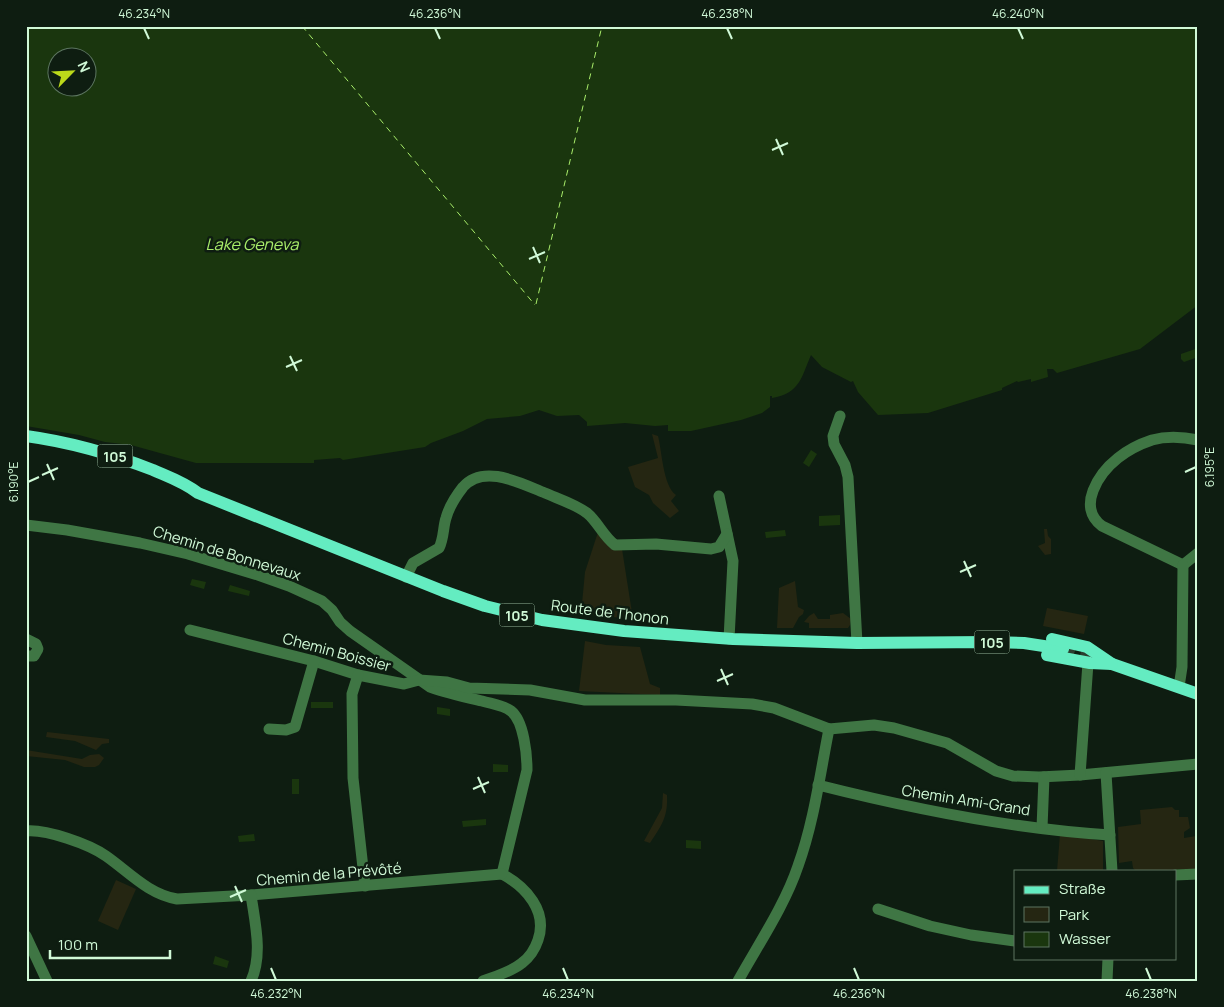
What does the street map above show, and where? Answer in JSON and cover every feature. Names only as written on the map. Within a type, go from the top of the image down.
[{"type":"main road","name":"Route de Thonon","points":[[26,436],[67,443],[109,454],[186,484],[198,492],[406,577],[485,606],[542,620],[624,631],[729,639],[857,643],[921,642],[938,649],[1023,652],[1088,663],[1112,664],[1198,694]]},
{"type":"main road","name":"Route de Thonon","points":[[26,444],[89,456],[184,491],[198,492]]},
{"type":"main road","name":"Route de Thonon","points":[[921,642],[944,634],[998,634],[1043,638],[1090,648],[1112,664]]},
{"type":"main road","name":"105","points":[[921,642],[1007,642],[1063,649]]},
{"type":"main road","points":[[1088,663],[1090,648]]},
{"type":"street","points":[[840,416],[833,436],[834,444],[845,465],[848,478],[857,643]]},
{"type":"street","points":[[1183,565],[1102,526],[1093,516],[1091,501],[1096,484],[1102,475],[1114,462],[1131,449],[1164,437],[1198,440]]},
{"type":"street","points":[[406,577],[413,563],[439,548],[446,517],[453,502],[465,485],[481,477],[493,476],[520,482],[576,507],[594,519],[615,545],[656,544],[711,549],[718,547],[727,534]]},
{"type":"street","points":[[719,496],[733,562],[729,639]]},
{"type":"street","name":"Chemin de Bonnevaux","points":[[26,525],[121,539],[180,552],[289,586],[322,601],[350,631],[419,680]]},
{"type":"street","points":[[1183,565],[1198,553]]},
{"type":"street","points":[[1179,687],[1182,667],[1183,565]]},
{"type":"street","name":"Chemin Boissier","points":[[190,630],[358,674],[404,684],[419,680],[447,682],[469,688],[530,690],[585,700],[676,700],[752,704],[774,708],[829,729]]},
{"type":"street","points":[[26,639],[36,644],[38,648],[34,656],[26,656]]},
{"type":"street","points":[[270,729],[286,730],[295,727],[314,661]]},
{"type":"street","points":[[1080,775],[1088,663]]},
{"type":"street","points":[[358,674],[352,694],[353,778],[365,886]]},
{"type":"street","points":[[419,680],[442,691],[506,708],[518,720],[526,752],[527,770],[502,874],[518,885],[533,900],[540,919],[539,935],[533,951],[521,964],[483,981]]},
{"type":"street","points":[[738,981],[789,890],[797,871],[818,785],[829,729],[874,725],[894,728],[947,743],[1006,775],[1044,777],[1080,775],[1198,764]]},
{"type":"street","points":[[1106,773],[1112,870]]},
{"type":"street","points":[[1042,828],[1044,777]]},
{"type":"street","name":"Chemin Ami-Grand","points":[[818,785],[913,808],[1042,828],[1110,835]]},
{"type":"street","name":"Chemin de la Prévôté","points":[[26,831],[36,830],[53,834],[101,852],[147,888],[166,897],[177,899],[251,895],[502,874]]},
{"type":"street","points":[[1176,875],[1198,874]]},
{"type":"street","points":[[251,895],[257,953],[255,970],[251,981]]},
{"type":"street","points":[[878,909],[930,926],[971,935],[1014,941]]},
{"type":"street","points":[[26,936],[46,981]]},
{"type":"street","points":[[1107,981],[1108,960]]},
{"type":"green space","points":[[652,434],[658,436],[668,484],[676,495],[671,501],[679,511],[670,518],[653,503],[649,495],[635,487],[628,467],[658,458]]},
{"type":"green space","points":[[599,529],[622,549],[633,619],[581,614],[585,572]]},
{"type":"green space","points":[[1044,529],[1047,529],[1048,536],[1051,539],[1051,554],[1045,555],[1038,546],[1045,543]]},
{"type":"green space","points":[[795,581],[798,607],[804,610],[803,614],[799,617],[793,628],[777,628],[779,588]]},
{"type":"green space","points":[[1047,608],[1088,616],[1084,634],[1043,626]]},
{"type":"green space","points":[[814,613],[818,619],[830,619],[830,615],[843,613],[851,619],[850,625],[848,628],[809,628],[809,623],[804,622]]},
{"type":"green space","points":[[585,641],[606,645],[640,647],[650,684],[660,688],[660,695],[579,691]]},
{"type":"green space","points":[[47,732],[109,739],[109,743],[102,744],[96,750],[75,741],[46,737]]},
{"type":"green space","points":[[26,750],[82,759],[90,755],[99,754],[104,758],[95,767],[84,767],[65,760],[26,756]]},
{"type":"green space","points":[[663,793],[667,795],[665,815],[661,826],[650,843],[644,841],[662,808]]},
{"type":"green space","points":[[1172,807],[1175,810],[1179,810],[1179,817],[1188,817],[1190,828],[1184,832],[1184,838],[1196,836],[1198,869],[1135,870],[1132,861],[1119,863],[1118,827],[1141,824],[1140,810]]},
{"type":"green space","points":[[1060,834],[1103,841],[1103,870],[1057,870]]},
{"type":"green space","points":[[116,880],[136,889],[118,930],[98,921]]},
{"type":"water","name":"Lake Geneva","points":[[26,26],[1198,26],[1198,305],[1140,349],[1057,373],[1053,369],[1047,369],[1048,377],[1031,382],[1031,379],[1017,381],[1002,388],[1002,390],[928,413],[878,415],[858,392],[853,381],[851,382],[822,367],[811,355],[802,377],[794,388],[781,396],[772,398],[770,396],[770,407],[762,413],[741,420],[691,431],[668,431],[668,425],[655,426],[625,423],[587,426],[587,422],[579,415],[557,416],[539,410],[520,416],[487,419],[425,447],[343,460],[340,458],[314,460],[314,463],[196,463],[131,445],[105,442],[79,435],[26,426]]},
{"type":"water","points":[[1198,348],[1198,357],[1184,362],[1181,359],[1181,354]]},
{"type":"water","points":[[811,450],[817,454],[809,467],[803,463]]},
{"type":"water","points":[[840,515],[840,525],[819,526],[819,516]]},
{"type":"water","points":[[785,530],[786,536],[766,538],[765,532]]},
{"type":"water","points":[[192,579],[206,582],[204,589],[190,585]]},
{"type":"water","points":[[230,585],[250,591],[249,596],[228,591]]},
{"type":"water","points":[[311,702],[333,702],[333,708],[311,708]]},
{"type":"water","points":[[437,707],[450,709],[450,716],[437,714]]},
{"type":"water","points":[[493,764],[508,765],[508,772],[493,772]]},
{"type":"water","points":[[292,779],[299,779],[299,794],[292,794]]},
{"type":"water","points":[[486,819],[486,825],[463,827],[462,821]]},
{"type":"water","points":[[254,834],[255,841],[239,842],[238,836]]},
{"type":"water","points":[[686,840],[701,841],[701,849],[686,848]]},
{"type":"water","points":[[215,956],[229,961],[227,968],[213,964]]},
{"type":"ferry route","points":[[302,26],[535,305]]},
{"type":"ferry route","points":[[536,304],[602,26]]},
{"type":"tunnel","points":[[1063,649],[1106,661]]}]
